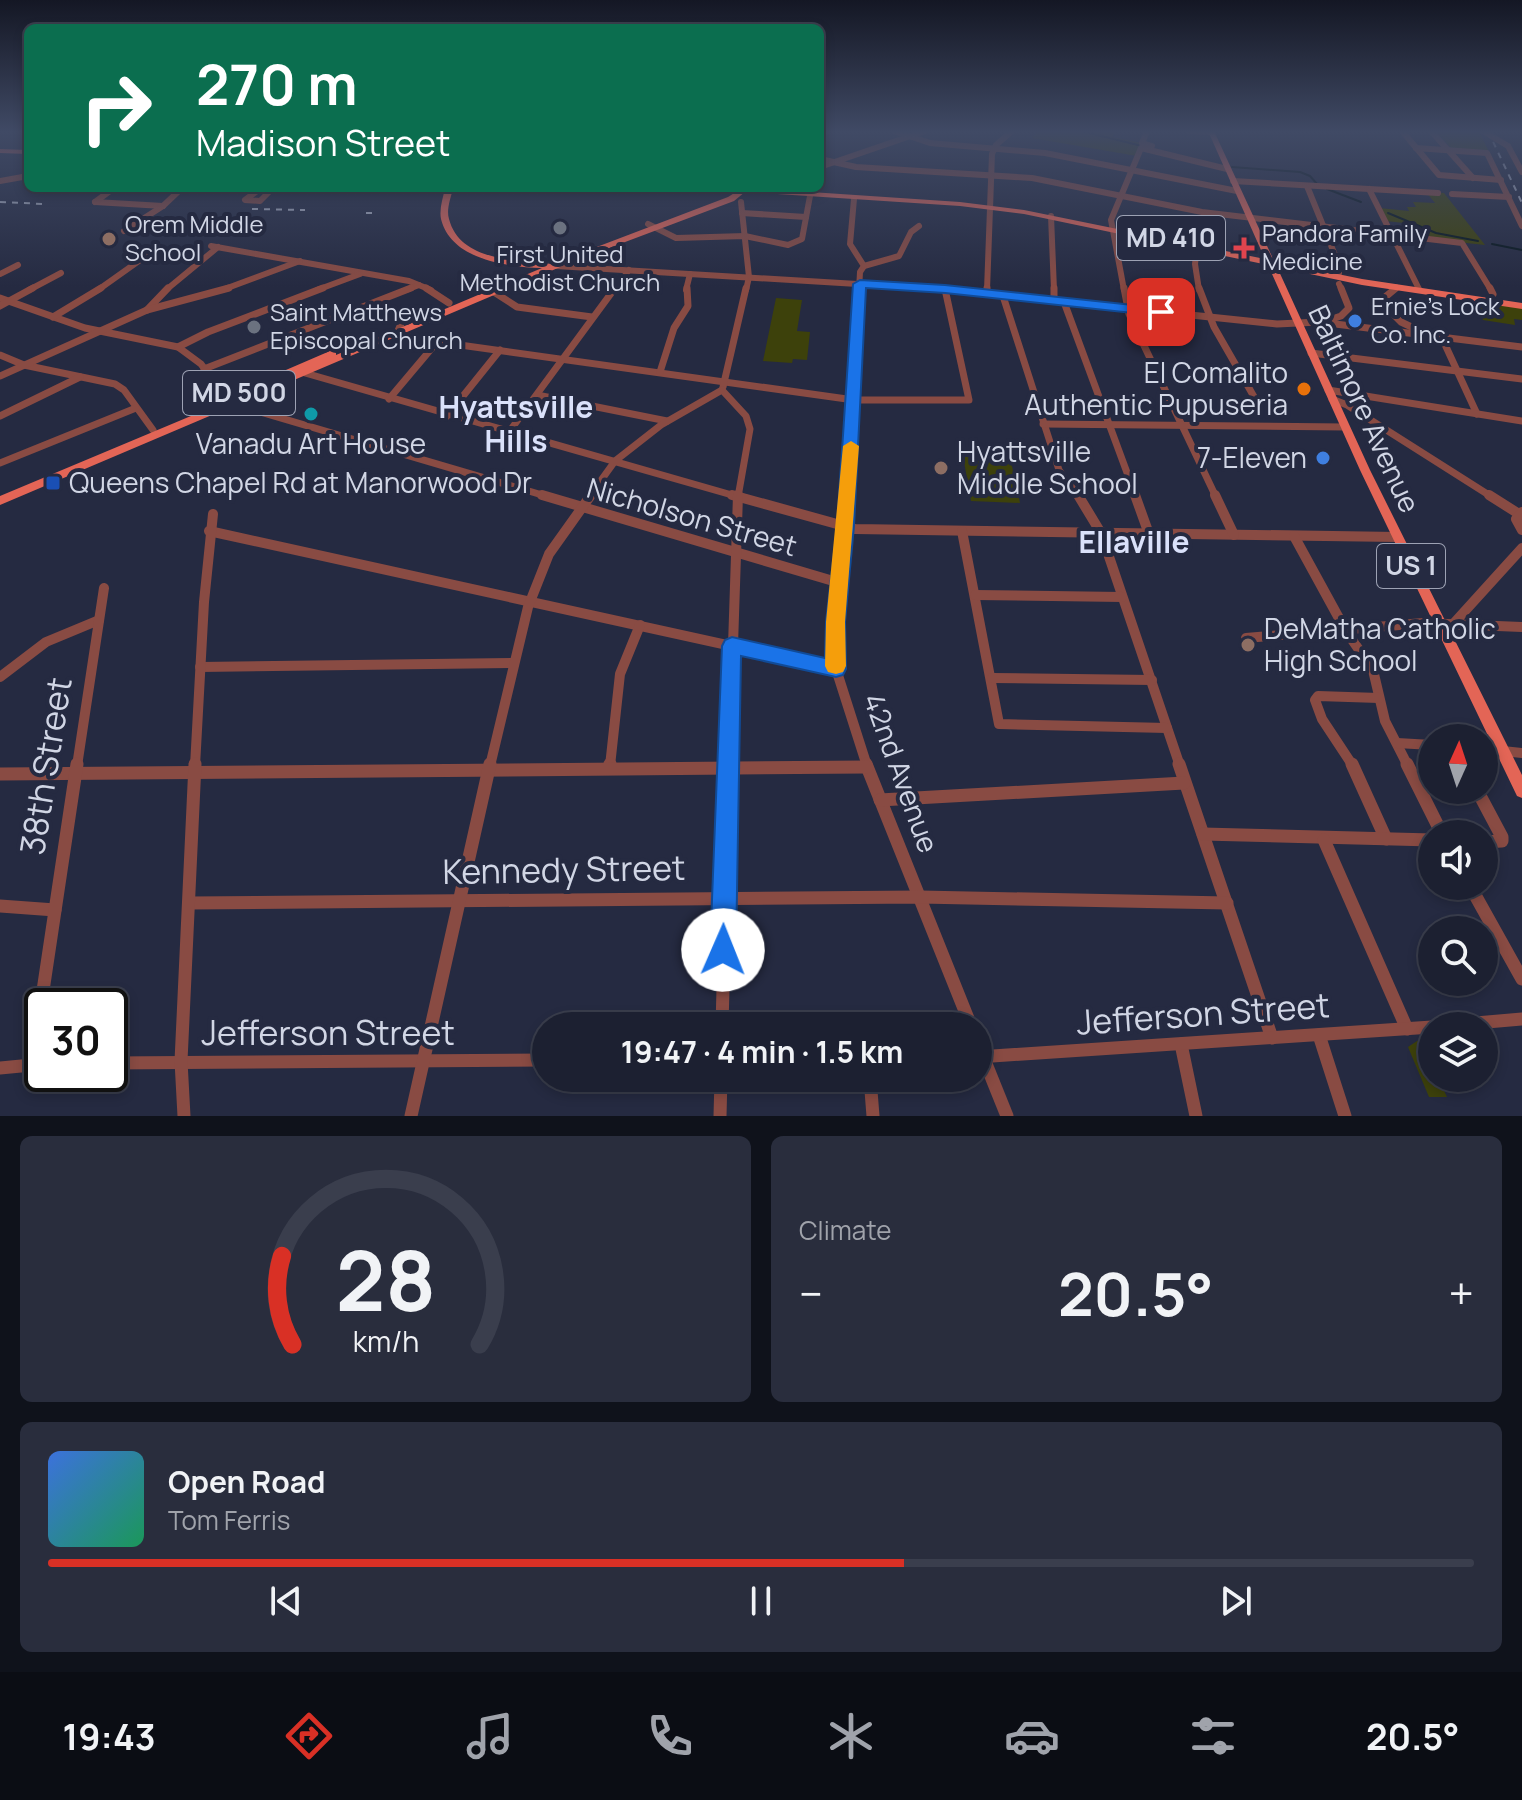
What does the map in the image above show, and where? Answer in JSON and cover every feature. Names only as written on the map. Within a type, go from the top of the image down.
[{"type":"main road","name":"Baltimore Avenue","points":[[1234,183],[1397,537],[1522,791]]},
{"type":"main road","points":[[448,192],[444,209],[448,228],[464,244],[488,253],[556,266]]},
{"type":"main road","points":[[456,192],[452,210],[457,228],[488,253],[518,269]]},
{"type":"main road","points":[[688,210],[715,199],[719,194],[716,192]]},
{"type":"main road","name":"MD 500","points":[[399,328],[437,316],[734,192]]},
{"type":"main road","name":"MD 500","points":[[0,501],[399,328],[518,269],[542,264],[713,206],[736,197],[740,192]]},
{"type":"main road","name":"MD 410","points":[[773,192],[989,205],[1231,250],[1326,275],[1396,288],[1522,304]]},
{"type":"main road","name":"MD 410","points":[[813,192],[1048,211],[1197,247],[1419,289],[1522,304]]},
{"type":"main road","points":[[713,206],[758,193],[793,194]]},
{"type":"main road","points":[[1231,250],[1254,252],[1261,245]]},
{"type":"main road","points":[[1275,275],[1283,268],[1297,268]]},
{"type":"main road","points":[[1326,275],[1339,284],[1342,280],[1353,280]]},
{"type":"main road","points":[[437,316],[449,307],[449,303]]},
{"type":"main road","name":"MD 500","points":[[0,493],[232,401]]},
{"type":"street","points":[[987,294],[990,183]]},
{"type":"street","points":[[1060,183],[1249,218],[1462,243],[1493,294]]},
{"type":"street","points":[[1126,183],[1112,228],[1128,309],[1234,535]]},
{"type":"street","points":[[1195,183],[1237,191]]},
{"type":"street","points":[[1264,183],[1438,193]]},
{"type":"street","points":[[1502,183],[1522,226]]},
{"type":"street","points":[[1307,186],[1339,265],[1339,273]]},
{"type":"street","points":[[1369,189],[1419,289]]},
{"type":"street","points":[[109,192],[95,202],[163,206]]},
{"type":"street","points":[[124,231],[163,206],[178,192]]},
{"type":"street","points":[[256,192],[245,200],[260,201],[269,192]]},
{"type":"street","points":[[1452,194],[1509,197]]},
{"type":"street","points":[[651,226],[667,236],[681,239],[745,236],[786,245],[802,239],[810,196]]},
{"type":"street","points":[[854,199],[850,244],[864,266],[899,256],[911,232],[919,226]]},
{"type":"street","points":[[411,1116],[513,663],[530,601],[549,554],[615,461],[667,421],[724,386],[749,277],[741,202]]},
{"type":"street","points":[[742,213],[806,217]]},
{"type":"street","points":[[1051,216],[1059,301],[1111,424],[1149,534]]},
{"type":"street","points":[[147,310],[215,246],[419,285],[449,303]]},
{"type":"street","points":[[1197,247],[1193,264],[1208,317],[1257,402]]},
{"type":"street","points":[[53,317],[110,283],[150,253]]},
{"type":"street","points":[[0,376],[147,310],[234,287],[300,261]]},
{"type":"street","points":[[0,274],[18,265]]},
{"type":"street","points":[[556,266],[945,289],[1282,324],[1319,322],[1522,347]]},
{"type":"street","name":"42nd Avenue","points":[[864,266],[860,284],[845,526],[835,622],[836,669],[867,767],[965,1012]]},
{"type":"street","points":[[509,432],[629,270]]},
{"type":"street","points":[[0,306],[5,299],[61,273]]},
{"type":"street","points":[[178,347],[208,332],[361,273]]},
{"type":"street","points":[[660,372],[674,328],[688,306],[686,291],[690,274]]},
{"type":"street","points":[[1319,322],[1341,316],[1349,308],[1339,284]]},
{"type":"street","points":[[204,369],[419,285]]},
{"type":"street","points":[[1396,288],[1384,298],[1389,312],[1412,328],[1442,338],[1477,414]]},
{"type":"street","points":[[399,328],[437,342],[660,372],[724,386],[854,400],[969,400],[945,289]]},
{"type":"street","points":[[494,292],[517,307],[592,317]]},
{"type":"street","points":[[1003,296],[1062,477],[1088,509],[1101,533],[1272,1038]]},
{"type":"street","points":[[5,299],[100,331],[178,347],[204,369],[232,401]]},
{"type":"street","points":[[389,399],[437,342]]},
{"type":"street","points":[[447,416],[500,350]]},
{"type":"street","points":[[1311,353],[1522,379]]},
{"type":"street","points":[[0,355],[24,365],[115,384],[124,390],[153,430]]},
{"type":"street","points":[[300,372],[859,530],[1397,537]]},
{"type":"street","points":[[0,416],[80,376]]},
{"type":"street","points":[[722,1012],[734,551],[738,497],[750,426],[724,386]]},
{"type":"street","points":[[537,395],[667,421]]},
{"type":"street","points":[[1330,395],[1522,421]]},
{"type":"street","points":[[1330,395],[1520,513],[1516,519],[1522,530]]},
{"type":"street","name":"Nicholson Street","points":[[232,401],[840,583]]},
{"type":"street","points":[[0,463],[136,408]]},
{"type":"street","points":[[1043,424],[1345,427]]},
{"type":"street","points":[[184,1116],[181,1061],[200,667],[209,531],[213,514]]},
{"type":"street","points":[[209,531],[836,669]]},
{"type":"street","points":[[958,531],[975,595],[999,724],[1167,728]]},
{"type":"street","points":[[1294,536],[1346,631],[1373,670],[1385,721],[1435,820]]},
{"type":"street","points":[[1454,623],[1522,548]]},
{"type":"street","name":"38th Street","points":[[46,988],[104,588]]},
{"type":"street","points":[[975,595],[1122,597]]},
{"type":"street","points":[[0,677],[38,646],[99,620]]},
{"type":"street","points":[[1246,638],[1439,623],[1522,627]]},
{"type":"street","points":[[610,768],[622,667],[640,625]]},
{"type":"street","points":[[200,667],[513,663]]},
{"type":"street","points":[[992,678],[1152,680]]},
{"type":"street","points":[[1379,698],[1318,696],[1315,700],[1322,719],[1355,769],[1386,839]]},
{"type":"street","points":[[1397,743],[1418,744]]},
{"type":"street","points":[[1498,751],[1522,753]]},
{"type":"street","points":[[0,774],[867,767]]},
{"type":"street","points":[[880,800],[1184,783]]},
{"type":"street","points":[[1203,834],[1324,840],[1418,840]]},
{"type":"street","points":[[1324,840],[1407,1029]]},
{"type":"street","name":"Kennedy Street","points":[[190,903],[724,897],[1227,903]]},
{"type":"street","points":[[1478,900],[1522,979]]},
{"type":"street","points":[[0,906],[55,910]]},
{"type":"street","points":[[1498,1021],[1522,1019]]},
{"type":"street","name":"Jefferson Street","points":[[992,1052],[1418,1028]]},
{"type":"street","points":[[1319,1035],[1345,1116]]},
{"type":"street","points":[[1181,1044],[1196,1116]]},
{"type":"street","name":"Jefferson Street","points":[[128,1062],[532,1060]]},
{"type":"street","name":"38th Street","points":[[0,1068],[24,1065]]},
{"type":"street","points":[[992,1081],[1007,1116]]},
{"type":"street","points":[[720,1116],[721,1092]]},
{"type":"street","points":[[871,1092],[873,1116]]},
{"type":"green space","points":[[1426,192],[1444,193],[1485,245],[1411,237],[1404,223],[1386,221],[1379,208],[1409,211],[1407,207],[1416,207],[1413,202],[1435,203]]},
{"type":"green space","points":[[776,298],[802,300],[797,331],[810,332],[807,360],[793,359],[792,363],[763,361]]},
{"type":"green space","points":[[1475,302],[1522,308],[1522,320],[1514,319],[1515,325],[1483,320]]},
{"type":"green space","points":[[963,456],[1010,457],[1020,503],[971,501]]},
{"type":"green space","points":[[1418,1040],[1418,1071],[1408,1047]]},
{"type":"green space","points":[[1427,1092],[1445,1092],[1447,1097],[1429,1097]]},
{"type":"waterway","points":[[1327,189],[1361,202]]},
{"type":"waterway","points":[[1388,213],[1436,233],[1478,241]]},
{"type":"waterway","points":[[1415,234],[1425,230]]},
{"type":"waterway","points":[[1492,244],[1522,250]]},
{"type":"railway","points":[[1513,183],[1522,203]]},
{"type":"railway","points":[[0,202],[44,204]]},
{"type":"railway","points":[[252,209],[305,210]]},
{"type":"railway","points":[[366,213],[373,213]]},
{"type":"slow traffic","points":[[836,666],[835,622],[851,446]]},
{"type":"place","name":"First United Methodist Church","points":[[560,228]]},
{"type":"place","name":"Orem Middle School","points":[[109,239]]},
{"type":"place","name":"Pandora Family Medicine","points":[[1244,248]]},
{"type":"place","name":"Ernie's Lock Co. Inc.","points":[[1355,321]]},
{"type":"place","name":"Saint Matthews Episcopal Church","points":[[254,327]]},
{"type":"place","name":"El Comalito Authentic Pupuseria","points":[[1304,389]]},
{"type":"place","name":"Vanadu Art House","points":[[311,414]]},
{"type":"place","name":"7-Eleven","points":[[1323,458]]},
{"type":"place","name":"Hyattsville Middle School","points":[[941,468]]},
{"type":"place","name":"Queens Chapel Rd at Manorwood Dr","points":[[53,483]]},
{"type":"place","name":"DeMatha Catholic High School","points":[[1248,645]]},
{"type":"district","name":"Hyattsville Hills","points":[[516,425]]},
{"type":"district","name":"Ellaville","points":[[1134,543]]},
{"type":"route","points":[[723,950],[732,646],[836,669],[835,622],[845,526],[860,284],[945,289],[1161,312]]}]
